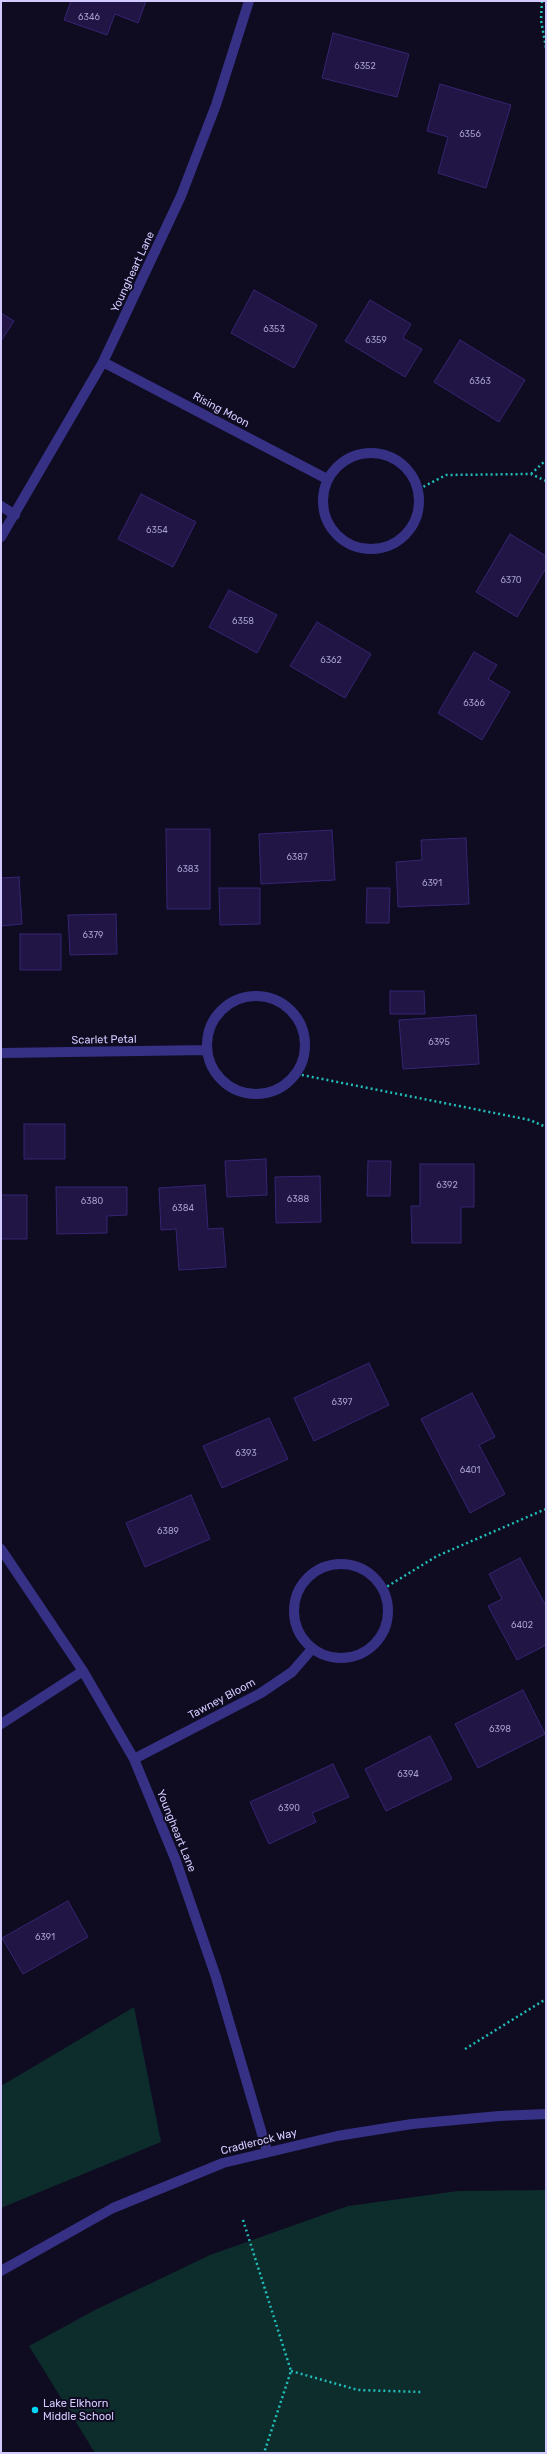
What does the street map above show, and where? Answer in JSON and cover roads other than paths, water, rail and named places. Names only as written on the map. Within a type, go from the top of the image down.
[{"type":"street","name":"Youngheart Lane","points":[[1,537],[103,362],[182,196],[216,105],[249,1]]},
{"type":"street","name":"Rising Moon","points":[[103,362],[327,479]]},
{"type":"street","points":[[370,452],[393,457],[409,470],[419,489],[419,511],[411,529],[399,541],[382,549],[358,548],[336,536],[326,521],[322,502],[327,479],[337,465],[350,457],[370,452]]},
{"type":"street","points":[[1,506],[15,515]]},
{"type":"street","points":[[262,996],[283,1004],[298,1018],[305,1035],[306,1053],[297,1074],[285,1086],[269,1093],[252,1095],[227,1085],[213,1070],[207,1050],[211,1026],[224,1008],[243,998],[262,996]]},
{"type":"street","name":"Scarlet Petal","points":[[1,1053],[207,1050]]},
{"type":"street","name":"Youngheart Lane","points":[[1,1549],[83,1671],[134,1758],[176,1861],[213,1970],[267,2151]]},
{"type":"street","points":[[331,1564],[350,1564],[373,1575],[384,1589],[389,1612],[385,1631],[376,1644],[364,1654],[350,1658],[329,1658],[312,1649],[300,1635],[294,1618],[294,1602],[303,1582],[315,1571],[331,1564]]},
{"type":"street","name":"Tawney Bloom","points":[[134,1758],[261,1693],[292,1672],[312,1649]]},
{"type":"street","points":[[1,1724],[83,1671]]},
{"type":"street","name":"Cradlerock Way","points":[[1,2271],[42,2246],[120,2206],[223,2162],[337,2136],[412,2124],[499,2116],[546,2114]]},
{"type":"place","name":"Lake Elkhorn Middle School","points":[[35,2410]]}]
